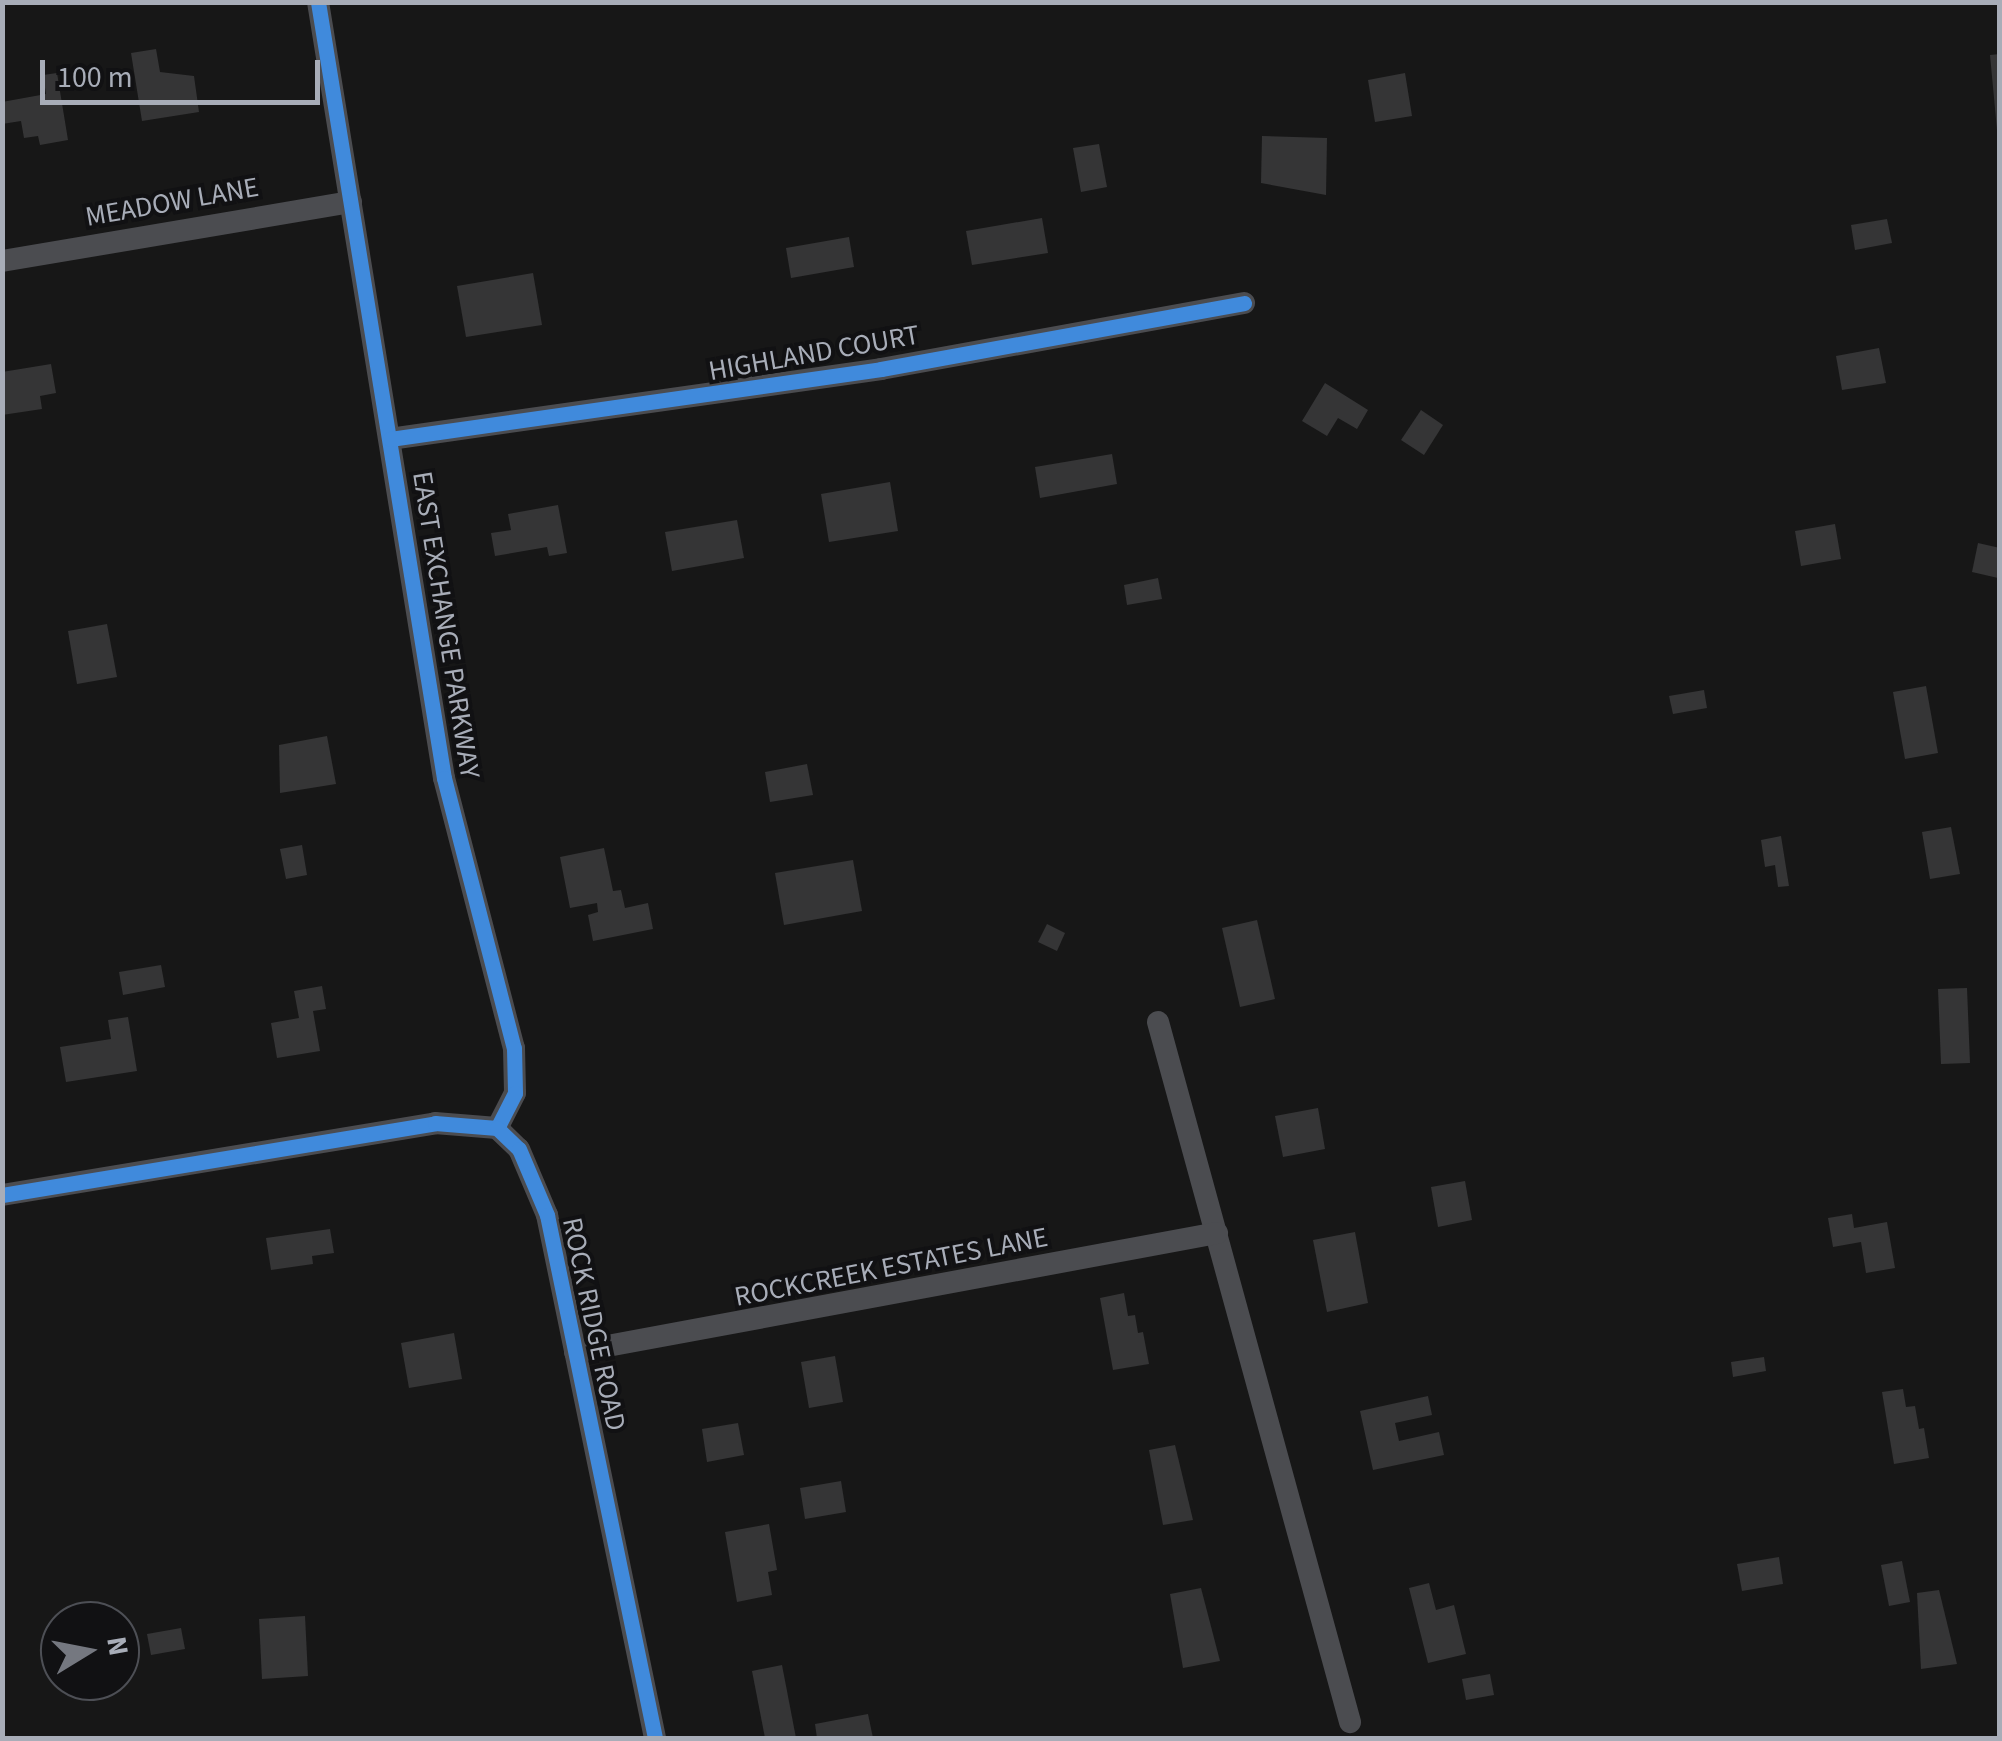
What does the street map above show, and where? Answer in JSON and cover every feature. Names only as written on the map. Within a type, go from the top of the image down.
[{"type":"street","name":"EAST EXCHANGE PARKWAY","points":[[318,2],[444,778],[514,1048],[515,1093],[497,1128]]},
{"type":"street","name":"MEADOW LANE","points":[[2,261],[351,202]]},
{"type":"street","name":"HIGHLAND COURT","points":[[390,440],[881,369],[1244,303]]},
{"type":"street","points":[[1158,1022],[1350,1722]]},
{"type":"street","points":[[2,1195],[435,1124],[497,1128]]},
{"type":"street","name":"ROCK RIDGE ROAD","points":[[497,1128],[519,1149],[547,1215],[654,1738]]},
{"type":"street","name":"ROCKCREEK ESTATES LANE","points":[[575,1352],[1216,1233]]},
{"type":"building","points":[[156,49],[160,72],[194,76],[199,112],[142,121],[131,53]]},
{"type":"building","points":[[2000,54],[2000,130],[1997,130],[1990,55]]},
{"type":"building","points":[[57,73],[68,140],[40,145],[38,136],[24,138],[21,121],[2,124],[2,102],[46,94],[43,75]]},
{"type":"building","points":[[1405,73],[1412,116],[1375,122],[1368,80]]},
{"type":"building","points":[[1262,136],[1327,138],[1326,195],[1261,183]]},
{"type":"building","points":[[1099,144],[1107,187],[1081,192],[1073,148]]},
{"type":"building","points":[[1042,218],[1048,253],[972,265],[966,231]]},
{"type":"building","points":[[1887,219],[1892,243],[1855,250],[1851,225]]},
{"type":"building","points":[[849,237],[854,267],[791,278],[786,248]]},
{"type":"building","points":[[533,273],[542,325],[466,337],[457,286]]},
{"type":"building","points":[[1879,348],[1886,383],[1842,390],[1836,356]]},
{"type":"building","points":[[51,364],[56,393],[40,396],[42,409],[2,415],[2,372]]},
{"type":"building","points":[[1325,383],[1368,410],[1357,429],[1338,418],[1327,436],[1302,421]]},
{"type":"building","points":[[1421,410],[1443,425],[1424,455],[1401,440]]},
{"type":"building","points":[[1112,454],[1117,484],[1040,498],[1035,467]]},
{"type":"building","points":[[890,482],[898,531],[829,542],[821,494]]},
{"type":"building","points":[[558,505],[567,553],[549,556],[547,547],[495,556],[491,533],[511,530],[508,514]]},
{"type":"building","points":[[737,520],[744,558],[672,571],[665,532]]},
{"type":"building","points":[[1835,524],[1841,559],[1801,566],[1795,531]]},
{"type":"building","points":[[1978,543],[2000,548],[1998,578],[1972,572]]},
{"type":"building","points":[[1158,578],[1162,599],[1127,605],[1124,585]]},
{"type":"building","points":[[107,624],[117,677],[77,684],[68,631]]},
{"type":"building","points":[[1926,686],[1938,753],[1905,759],[1893,692]]},
{"type":"building","points":[[1704,690],[1707,708],[1673,714],[1669,696]]},
{"type":"building","points":[[327,736],[336,784],[280,793],[279,745]]},
{"type":"building","points":[[807,764],[813,795],[770,802],[765,772]]},
{"type":"building","points":[[1951,827],[1960,874],[1930,879],[1922,832]]},
{"type":"building","points":[[1781,836],[1789,886],[1778,887],[1775,865],[1765,867],[1761,840]]},
{"type":"building","points":[[302,845],[307,875],[286,879],[280,849]]},
{"type":"building","points":[[604,848],[613,891],[621,890],[625,908],[648,903],[653,929],[593,941],[588,915],[598,912],[597,903],[570,908],[560,857]]},
{"type":"building","points":[[853,860],[862,911],[784,925],[775,873]]},
{"type":"building","points":[[1257,920],[1275,999],[1240,1007],[1222,928]]},
{"type":"building","points":[[1047,924],[1065,933],[1057,951],[1038,942]]},
{"type":"building","points":[[161,965],[165,987],[123,995],[119,972]]},
{"type":"building","points":[[322,986],[326,1009],[313,1011],[320,1051],[277,1058],[271,1023],[299,1018],[294,991]]},
{"type":"building","points":[[1967,988],[1970,1063],[1941,1064],[1938,989]]},
{"type":"building","points":[[128,1017],[137,1071],[66,1082],[60,1047],[111,1039],[108,1020]]},
{"type":"building","points":[[1318,1108],[1325,1149],[1283,1157],[1275,1116]]},
{"type":"building","points":[[1465,1181],[1472,1220],[1438,1227],[1431,1187]]},
{"type":"building","points":[[1852,1214],[1854,1228],[1887,1222],[1895,1268],[1866,1273],[1861,1242],[1833,1247],[1828,1218]]},
{"type":"building","points":[[330,1229],[334,1253],[312,1256],[313,1264],[271,1270],[266,1238]]},
{"type":"building","points":[[1355,1232],[1368,1303],[1327,1312],[1313,1240]]},
{"type":"building","points":[[1124,1293],[1128,1316],[1135,1315],[1138,1333],[1143,1332],[1149,1364],[1113,1370],[1100,1298]]},
{"type":"building","points":[[454,1333],[462,1379],[409,1388],[401,1343]]},
{"type":"building","points":[[835,1356],[843,1402],[809,1408],[801,1362]]},
{"type":"building","points":[[1764,1357],[1766,1371],[1733,1377],[1731,1362]]},
{"type":"building","points":[[1903,1389],[1906,1407],[1915,1406],[1919,1429],[1924,1428],[1929,1458],[1894,1464],[1882,1392]]},
{"type":"building","points":[[1428,1396],[1432,1415],[1395,1423],[1399,1441],[1439,1432],[1444,1455],[1373,1470],[1360,1411]]},
{"type":"building","points":[[738,1423],[744,1455],[707,1462],[702,1429]]},
{"type":"building","points":[[1175,1445],[1193,1520],[1163,1525],[1149,1450]]},
{"type":"building","points":[[841,1481],[846,1512],[805,1519],[800,1488]]},
{"type":"building","points":[[769,1524],[777,1570],[768,1572],[772,1595],[737,1602],[725,1532]]},
{"type":"building","points":[[1779,1557],[1783,1584],[1742,1591],[1737,1564]]},
{"type":"building","points":[[1902,1561],[1910,1602],[1889,1606],[1881,1565]]},
{"type":"building","points":[[1429,1583],[1436,1610],[1454,1605],[1466,1654],[1428,1663],[1409,1588]]},
{"type":"building","points":[[1201,1588],[1220,1661],[1183,1668],[1170,1594]]},
{"type":"building","points":[[1939,1590],[1957,1664],[1921,1669],[1917,1593]]},
{"type":"building","points":[[305,1616],[308,1676],[262,1679],[259,1619]]},
{"type":"building","points":[[181,1628],[185,1649],[151,1655],[147,1634]]},
{"type":"building","points":[[782,1665],[796,1738],[765,1738],[752,1671]]},
{"type":"building","points":[[1490,1674],[1494,1695],[1466,1700],[1462,1679]]},
{"type":"building","points":[[868,1714],[873,1738],[817,1738],[815,1724]]},
{"type":"cycle path","points":[[318,2],[444,778],[514,1048],[515,1093],[497,1128]]},
{"type":"cycle path","points":[[390,439],[881,369],[1244,303]]},
{"type":"cycle path","points":[[2,1195],[435,1123],[497,1128],[519,1149],[547,1215],[655,1738]]}]
